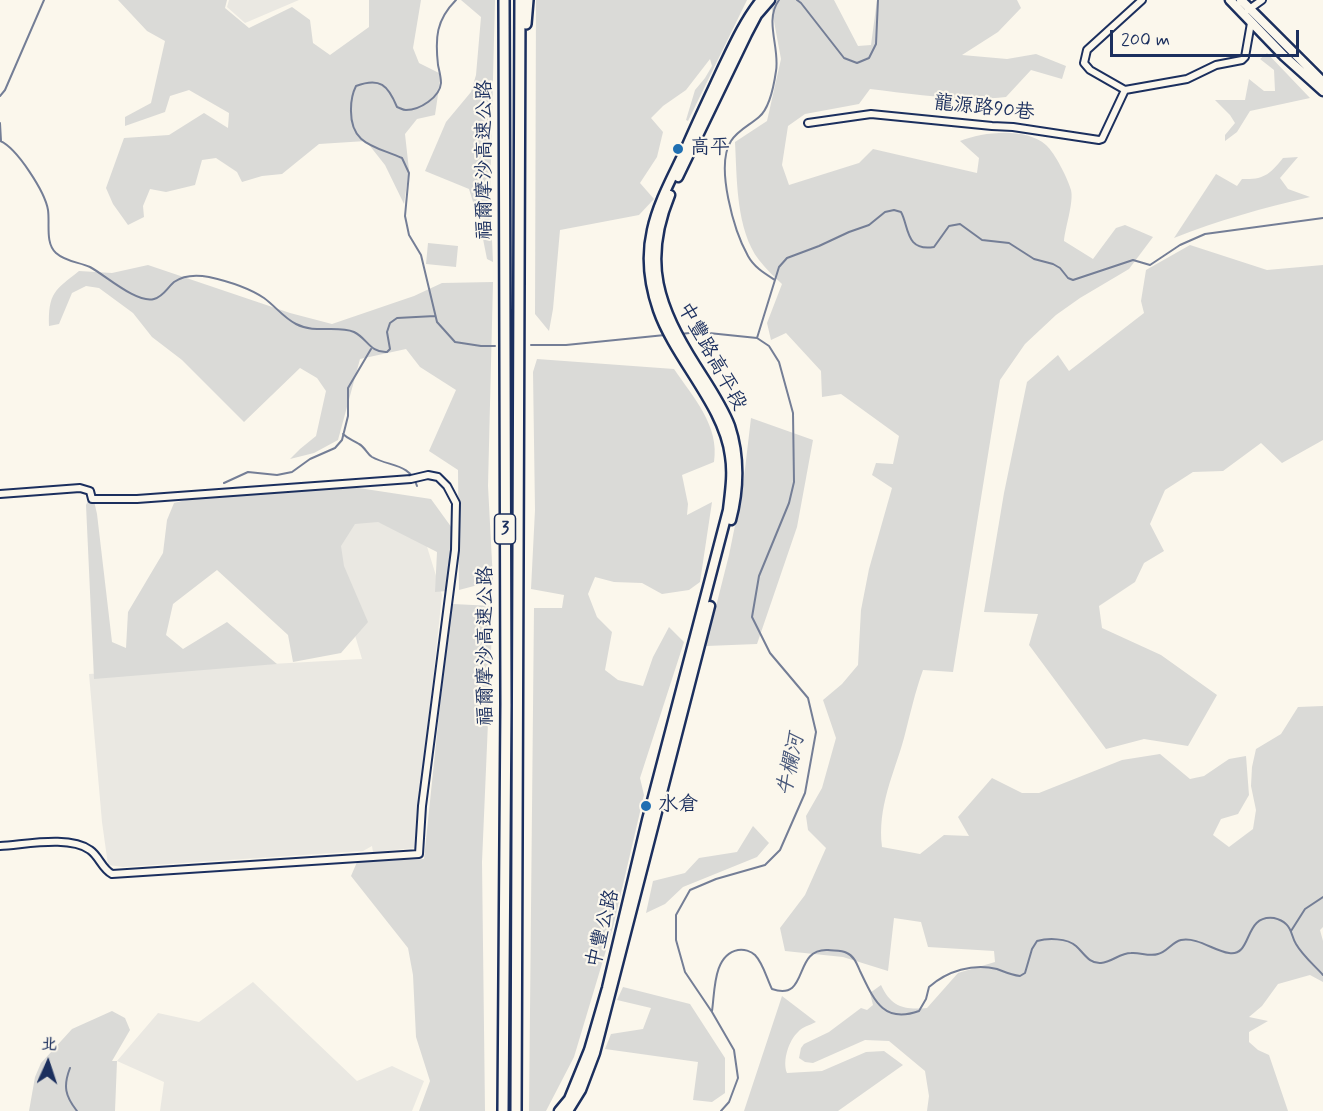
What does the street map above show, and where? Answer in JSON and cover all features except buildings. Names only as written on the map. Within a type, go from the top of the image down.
[{"type":"highway","name":"福爾摩沙高速公路","points":[[503,1111],[506,704],[504,0]]},
{"type":"highway","name":"福爾摩沙高速公路","points":[[516,1111],[520,0]]},
{"type":"highway","points":[[521,86],[528,0]]},
{"type":"main road","name":"中豐路高平段","points":[[669,748],[693,660],[728,510],[734,467],[721,423],[680,348],[651,287],[648,259],[652,230],[658,210],[740,31],[760,0]]},
{"type":"main road","name":"中豐路高平段","points":[[661,311],[656,263],[661,220],[677,180],[733,62],[757,15],[770,0]]},
{"type":"main road","points":[[1230,0],[1246,11],[1323,82]]},
{"type":"main road","points":[[1240,0],[1251,23],[1323,92]]},
{"type":"main road","name":"中豐公路","points":[[559,1111],[569,1099],[589,1050],[669,748]]},
{"type":"main road","name":"中豐公路","points":[[568,1111],[581,1089],[595,1053],[669,748]]},
{"type":"street","points":[[1142,0],[1087,50],[1084,63],[1090,70],[1125,90],[1187,79],[1216,65],[1242,60],[1245,57],[1251,23]]},
{"type":"street","points":[[1246,11],[1262,0]]},
{"type":"street","name":"龍源路90巷","points":[[808,123],[871,114],[1013,127],[1099,140],[1102,139],[1125,90]]},
{"type":"street","points":[[0,494],[80,488],[90,491],[92,499],[137,500],[411,479],[428,475],[438,477],[447,486],[456,503],[455,550],[422,806],[419,854],[112,874],[106,871],[90,850],[70,842],[0,846]]},
{"type":"shaded area","points":[[118,0],[227,0],[225,8],[249,28],[292,7],[310,20],[313,43],[330,55],[369,27],[369,0],[421,0],[413,48],[419,63],[441,74],[435,115],[417,119],[405,134],[409,170],[404,204],[385,165],[366,141],[319,144],[282,174],[262,176],[242,182],[237,172],[216,158],[202,160],[195,185],[166,192],[150,189],[143,206],[144,217],[128,225],[113,204],[106,188],[124,138],[169,135],[204,113],[228,128],[229,113],[189,90],[170,96],[165,112],[125,126],[125,117],[151,103],[165,41],[147,31]]},
{"type":"shaded area","points":[[229,0],[299,0],[245,23],[227,7]]},
{"type":"shaded area","points":[[461,0],[495,0],[490,196],[493,262],[487,259],[480,224],[469,189],[425,171],[446,122],[471,92],[476,75],[481,17]]},
{"type":"shaded area","points":[[536,0],[747,0],[688,121],[686,120],[695,90],[712,66],[710,59],[686,90],[663,106],[651,118],[663,132],[657,157],[640,183],[654,199],[639,215],[560,230],[549,331],[535,314]]},
{"type":"shaded area","points":[[779,0],[834,0],[858,46],[871,45],[877,0],[1017,0],[1021,8],[998,32],[962,55],[1007,59],[1036,54],[1066,66],[1062,79],[1031,70],[1006,97],[955,98],[870,89],[859,104],[805,114],[788,126],[782,165],[789,185],[859,163],[873,149],[977,173],[979,158],[960,141],[981,135],[1016,133],[1037,139],[1046,145],[1067,179],[1072,195],[1064,241],[1093,259],[1116,228],[1125,225],[1153,237],[1129,269],[1056,315],[1025,344],[1000,380],[953,672],[923,670],[884,804],[882,847],[920,854],[944,835],[969,836],[958,817],[992,778],[1022,793],[1039,793],[1122,760],[1160,754],[1190,779],[1204,776],[1229,759],[1246,756],[1249,795],[1238,814],[1221,819],[1213,835],[1229,847],[1253,829],[1256,810],[1251,786],[1256,749],[1281,734],[1298,707],[1323,706],[1323,927],[1320,930],[1323,941],[1323,982],[1310,975],[1278,984],[1262,1006],[1249,1017],[1268,1021],[1249,1032],[1249,1042],[1258,1050],[1269,1055],[1288,1111],[927,1111],[929,1096],[925,1071],[889,1041],[865,1040],[813,1063],[799,1058],[804,1044],[829,1032],[861,1008],[867,1010],[873,1005],[870,993],[881,985],[889,998],[899,1005],[927,1008],[958,973],[995,962],[994,951],[928,947],[921,922],[894,918],[888,971],[843,957],[785,951],[780,928],[805,895],[826,848],[808,830],[806,816],[822,788],[836,738],[823,700],[842,684],[858,665],[861,610],[869,569],[892,488],[872,475],[876,463],[893,464],[899,436],[841,394],[822,397],[821,371],[786,333],[771,340],[767,323],[782,284],[759,260],[746,234],[737,188],[735,142],[767,121],[781,59],[771,5]]},
{"type":"shaded area","points":[[1267,53],[1310,98],[1250,111],[1237,132],[1225,141],[1225,135],[1235,123],[1215,100],[1245,100],[1249,79],[1264,91],[1275,91],[1274,70],[1260,59]]},
{"type":"shaded area","points":[[1298,157],[1280,178],[1288,189],[1310,197],[1241,215],[1174,238],[1216,174],[1237,186],[1242,179],[1266,175],[1283,158]]},
{"type":"shaded area","points":[[428,243],[458,246],[456,267],[426,264]]},
{"type":"shaded area","points":[[1190,245],[1267,270],[1323,265],[1323,440],[1282,463],[1261,443],[1223,471],[1193,472],[1165,490],[1150,524],[1164,551],[1144,563],[1135,582],[1099,606],[1102,628],[1161,655],[1217,695],[1188,746],[1144,739],[1106,749],[1029,645],[1038,614],[984,612],[1004,493],[1027,382],[1058,355],[1069,371],[1144,313],[1141,301],[1146,270]]},
{"type":"shaded area","points":[[148,265],[290,313],[332,324],[414,296],[442,283],[493,282],[488,486],[493,581],[459,590],[458,470],[429,451],[456,390],[420,367],[406,349],[360,359],[338,440],[314,453],[290,459],[316,436],[326,391],[317,378],[300,368],[244,422],[182,360],[152,337],[133,313],[99,288],[86,286],[72,293],[59,324],[49,326],[50,306],[55,293],[79,271],[112,273]]},
{"type":"shaded area","points":[[537,359],[674,369],[703,412],[713,436],[715,449],[714,462],[682,475],[688,504],[687,515],[712,502],[700,582],[689,590],[662,594],[642,583],[614,582],[595,577],[588,594],[597,617],[612,632],[605,670],[618,680],[643,686],[653,657],[669,627],[684,642],[640,778],[644,795],[613,927],[574,1057],[546,1111],[529,1111],[534,608],[562,608],[564,595],[531,589],[535,510],[533,372]]},
{"type":"shaded area","points":[[751,418],[813,440],[797,527],[757,644],[706,646],[729,555],[743,486]]},
{"type":"shaded area","points":[[339,485],[431,499],[452,528],[447,591],[435,592],[437,552],[378,522],[355,524],[341,546],[344,566],[368,622],[341,653],[293,662],[288,635],[217,570],[173,604],[166,635],[183,649],[227,622],[277,664],[94,679],[86,505],[92,492],[97,514],[112,642],[126,648],[128,612],[163,553],[167,520],[174,503],[213,493]]},
{"type":"shaded area","points":[[360,516],[424,537],[442,595],[415,848],[373,852],[372,846],[363,851],[123,867],[108,865],[89,674],[362,659],[329,547]]},
{"type":"shaded area","points":[[453,604],[493,606],[482,862],[485,1111],[419,1111],[430,1081],[416,1037],[413,975],[408,948],[351,876],[357,862],[424,859],[449,618]]},
{"type":"shaded area","points":[[753,826],[769,843],[757,857],[683,887],[665,904],[646,913],[653,881],[685,873],[699,858],[737,852]]},
{"type":"shaded area","points":[[253,982],[357,1081],[392,1066],[424,1081],[412,1111],[160,1111],[164,1082],[117,1061],[158,1013],[199,1022]]},
{"type":"shaded area","points":[[623,987],[690,1004],[725,1058],[725,1093],[712,1102],[693,1100],[698,1062],[605,1049],[611,1034],[643,1029],[651,1008],[617,1000]]},
{"type":"shaded area","points":[[782,996],[816,1022],[802,1029],[792,1040],[786,1057],[787,1073],[822,1071],[866,1052],[884,1051],[903,1065],[838,1111],[744,1111]]},
{"type":"shaded area","points":[[112,1011],[125,1018],[130,1030],[112,1061],[117,1061],[115,1111],[29,1111],[35,1077],[41,1063],[72,1029]]},
{"type":"waterway","points":[[0,96],[5,90],[44,0]]},
{"type":"waterway","points":[[456,0],[444,15],[438,30],[437,55],[441,83],[433,98],[417,108],[405,110],[397,107],[390,93],[382,85],[364,83],[356,86],[354,92],[351,103],[352,121],[355,130],[366,143],[402,158],[409,173],[405,216],[409,235],[421,255],[437,322],[455,342],[495,346]]},
{"type":"waterway","points":[[775,280],[753,263],[743,245],[728,198],[725,166],[731,141],[763,113],[771,96],[777,62],[773,17],[779,0]]},
{"type":"waterway","points":[[797,0],[844,58],[857,63],[869,58],[876,44],[878,0]]},
{"type":"waterway","points":[[0,123],[1,141]]},
{"type":"waterway","points":[[0,141],[22,161],[42,193],[48,210],[50,244],[56,253],[68,260],[90,267],[139,297],[157,298],[174,282],[182,278],[209,277],[238,285],[258,294],[296,324],[303,327],[354,332],[381,352],[387,352],[390,349],[387,332],[390,323],[397,318],[435,316]]},
{"type":"waterway","points":[[757,338],[779,267],[787,258],[869,225],[885,212],[894,210],[901,212],[910,237],[918,246],[934,247],[949,226],[960,224],[982,240],[1009,243],[1034,259],[1053,264],[1073,280],[1133,260],[1150,265],[1180,245],[1205,234],[1323,218]]},
{"type":"waterway","name":"牛欄河","points":[[680,334],[699,332],[757,338],[769,346],[779,362],[793,413],[794,482],[789,503],[759,576],[752,617],[770,653],[808,698],[816,732],[805,793],[780,850],[765,865],[716,879],[690,890],[676,915],[676,940],[685,972],[734,1050],[738,1078],[729,1102],[721,1111]]},
{"type":"waterway","points":[[531,345],[566,345],[665,335]]},
{"type":"waterway","points":[[224,483],[248,472],[277,475],[292,472],[310,459],[335,448],[342,440],[348,416],[348,388],[371,349]]},
{"type":"waterway","points":[[343,434],[361,445],[372,457],[410,473],[417,486]]},
{"type":"waterway","points":[[1291,931],[1305,909],[1323,897]]},
{"type":"waterway","points":[[712,1011],[720,966],[730,953],[738,950],[752,952],[763,967],[772,989],[784,991],[792,988],[797,982],[809,957],[817,952],[828,950],[845,952],[855,960],[870,991],[881,1007],[888,1012],[907,1014],[919,1011],[926,999],[929,987],[952,973],[970,968],[988,967],[1020,976],[1025,973],[1032,949],[1037,941],[1052,939],[1068,941],[1090,960],[1097,963],[1127,953],[1158,954],[1181,940],[1194,940],[1229,953],[1242,949],[1257,922],[1274,918],[1290,928],[1299,948],[1323,975]]},
{"type":"waterway","points":[[70,1068],[66,1080],[66,1091],[77,1111]]},
{"type":"place","name":"高平","points":[[678,149]]},
{"type":"place","name":"水倉","points":[[646,806]]}]
